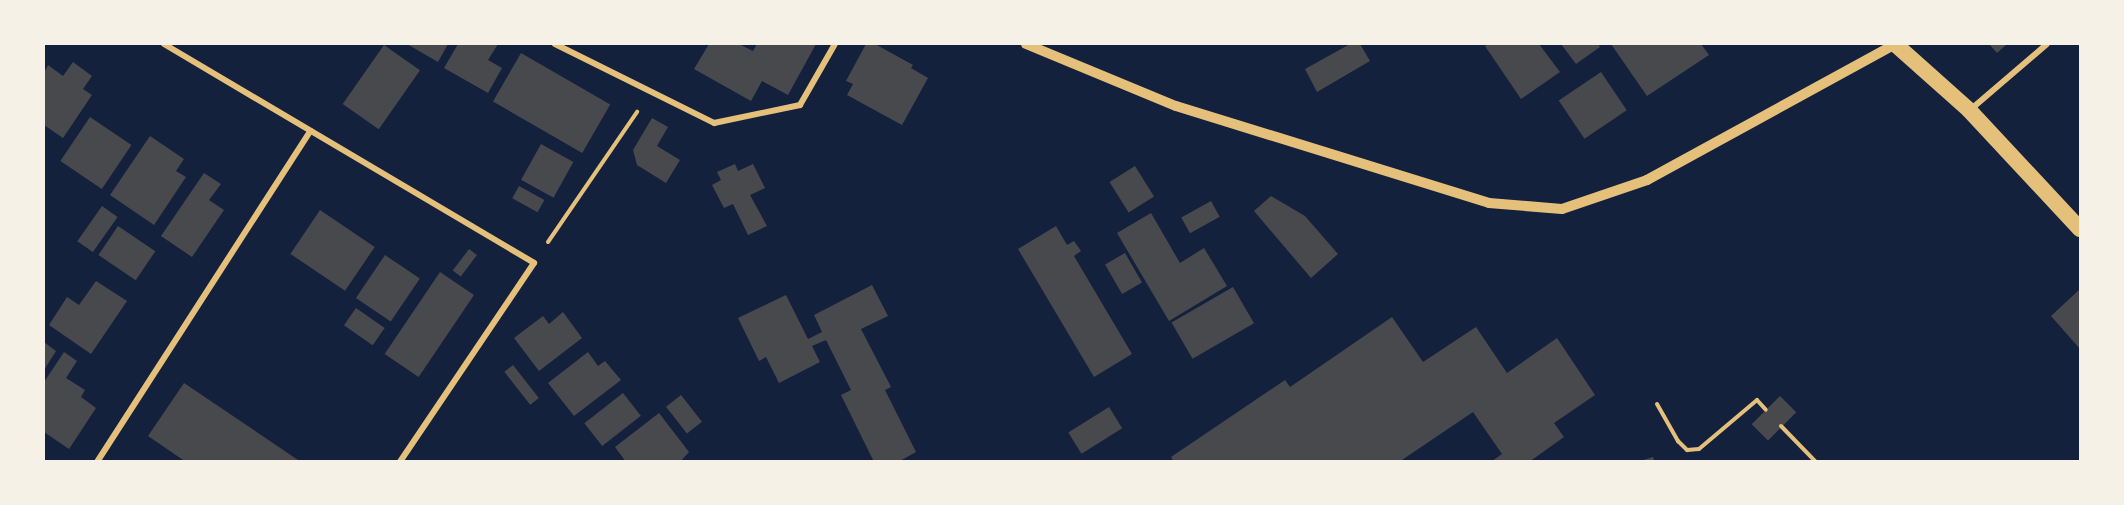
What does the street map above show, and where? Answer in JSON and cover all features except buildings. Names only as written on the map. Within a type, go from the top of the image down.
[{"type":"highway","points":[[1895,44],[1970,110],[2080,228]]},
{"type":"street","points":[[164,44],[534,263],[400,462]]},
{"type":"street","points":[[555,44],[714,123],[800,105],[835,44]]},
{"type":"street","points":[[1026,44],[1176,106],[1489,203],[1562,209],[1647,180],[1895,44]]},
{"type":"street","points":[[1970,110],[2047,44]]},
{"type":"street","points":[[97,462],[310,131]]},
{"type":"path","points":[[534,263],[651,92]]},
{"type":"path","points":[[1657,404],[1678,441],[1687,450],[1699,449],[1757,400],[1766,410]]},
{"type":"path","points":[[1781,426],[1816,462]]}]
